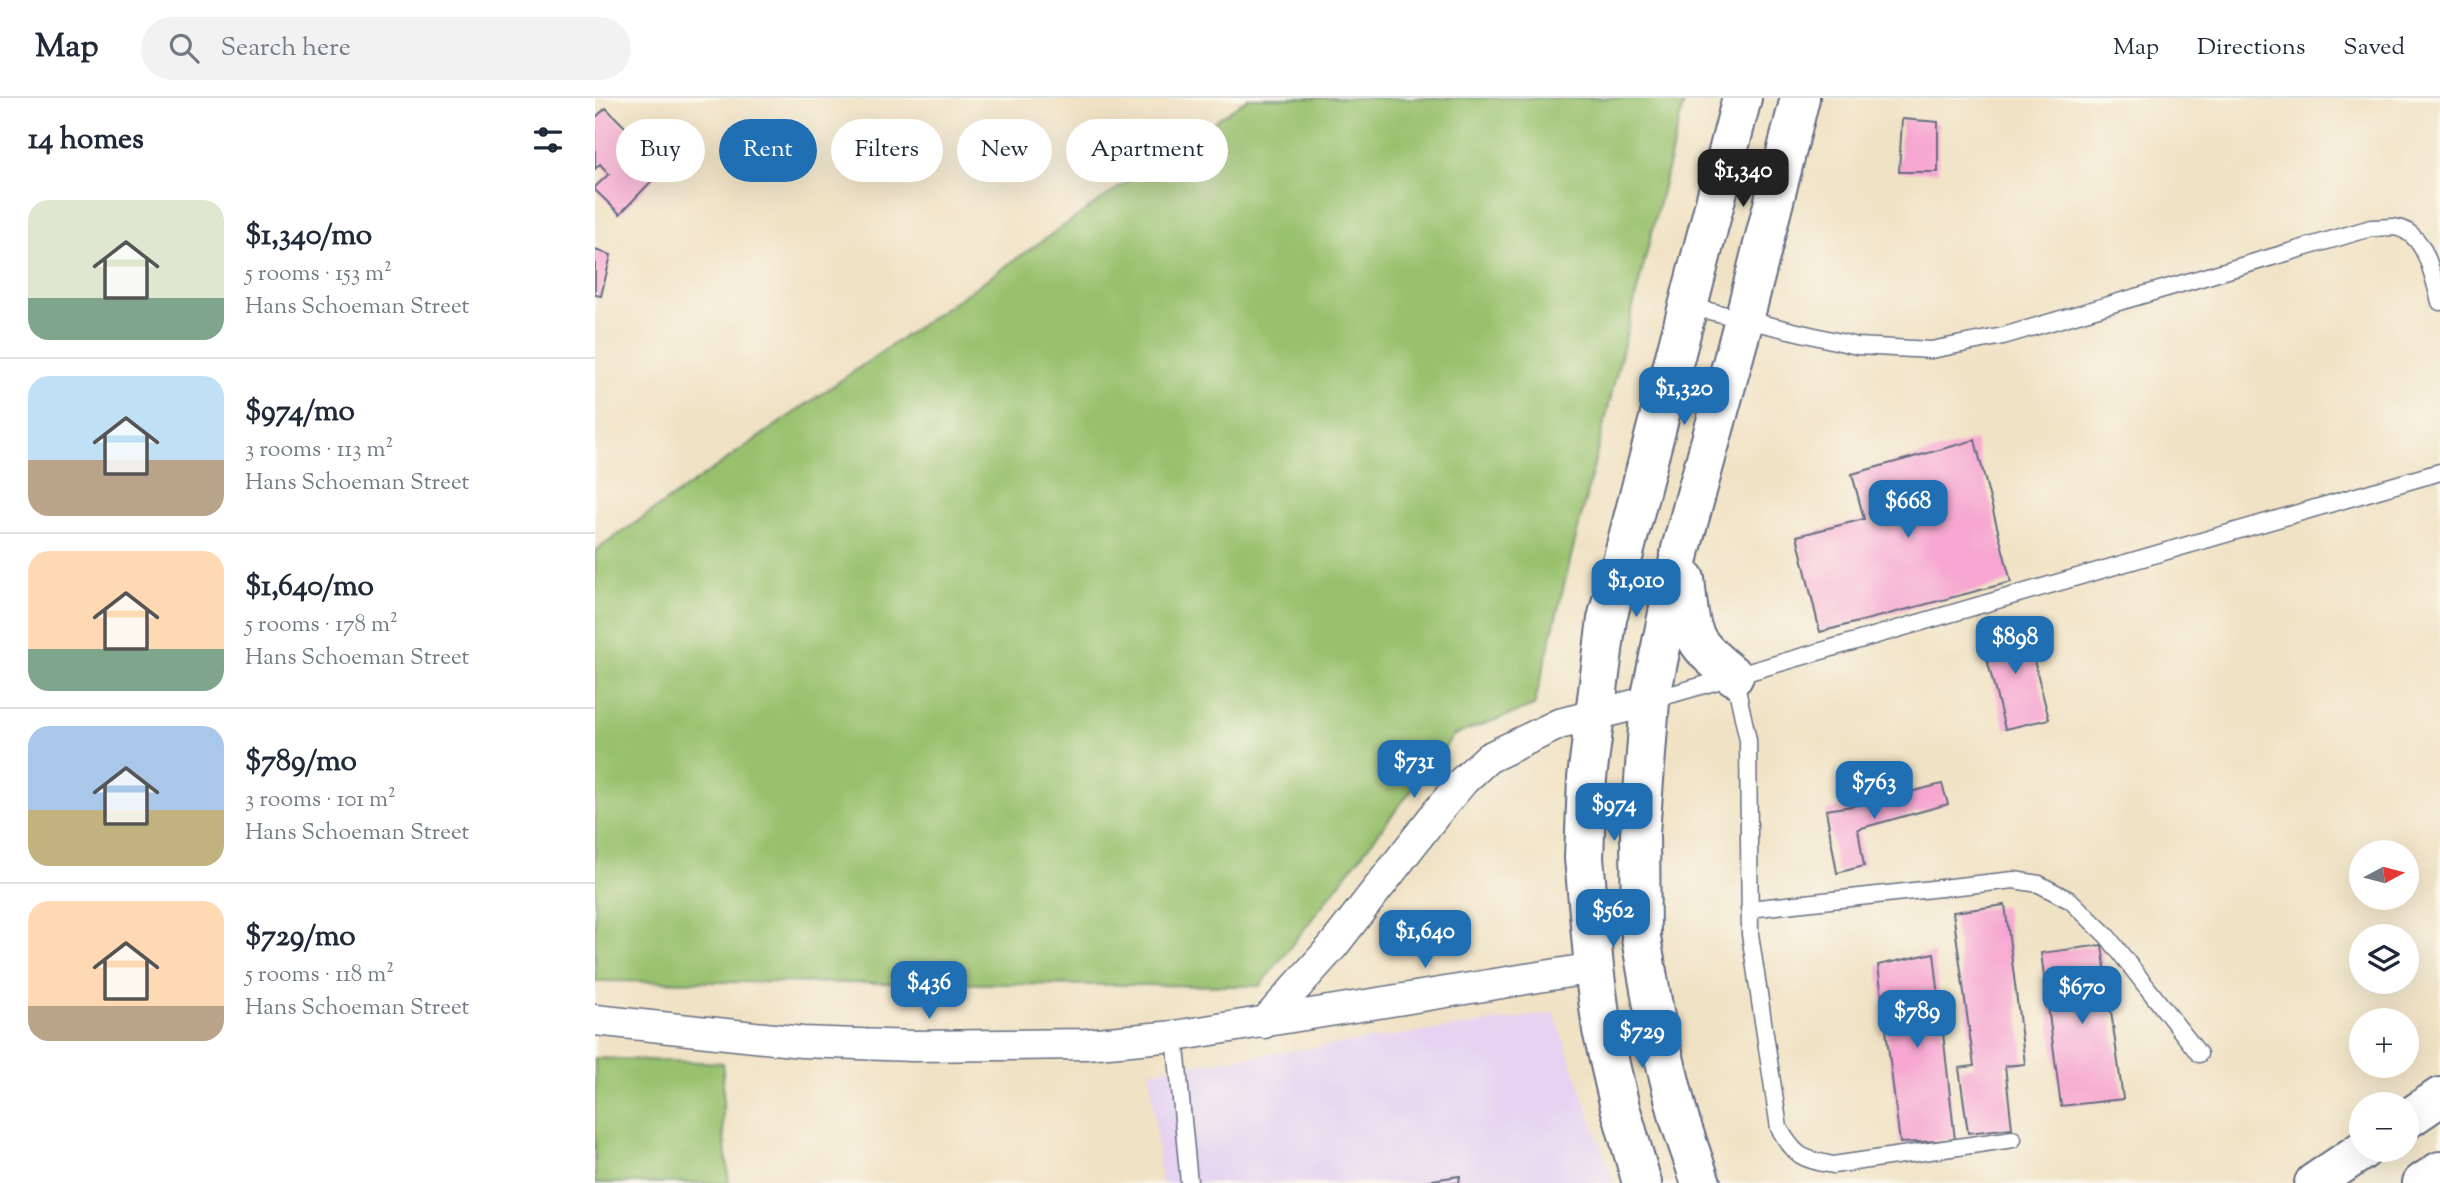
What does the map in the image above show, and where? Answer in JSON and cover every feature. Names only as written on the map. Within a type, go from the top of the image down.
[{"type":"main road","points":[[1642,1183],[1619,1107],[1602,1030],[1584,858],[1587,778],[1607,619],[1742,98]]},
{"type":"main road","points":[[1701,1183],[1679,1118],[1657,1029],[1641,938],[1640,833],[1650,701],[1681,549],[1744,320],[1800,98]]},
{"type":"main road","points":[[1681,549],[1693,635],[1706,654],[1734,676]]},
{"type":"main road","points":[[2419,1111],[2440,1097]]},
{"type":"main road","points":[[2314,1183],[2349,1159]]},
{"type":"main road","points":[[2422,1183],[2440,1171]]},
{"type":"street","points":[[1264,1023],[1333,946],[1464,780],[1488,758],[1559,724],[1650,701]]},
{"type":"street","points":[[595,1020],[802,1042],[913,1046],[1086,1044],[1174,1036],[1264,1023],[1594,968]]},
{"type":"lane","points":[[1688,306],[1857,346],[1931,349],[2003,336],[2371,228],[2396,227],[2414,237],[2427,257],[2440,302]]},
{"type":"lane","points":[[1650,701],[2440,472]]},
{"type":"lane","points":[[1734,676],[1748,740],[1749,934],[1779,1128],[1790,1148],[1808,1161],[1833,1165],[2013,1139]]},
{"type":"lane","points":[[1749,909],[2014,880],[2039,884],[2071,901],[2107,936],[2199,1054]]},
{"type":"lane","points":[[1174,1036],[1189,1183]]},
{"type":"shaded area","points":[[1554,1013],[1614,1183],[1161,1183],[1150,1071]]},
{"type":"green space","points":[[1248,98],[1685,98],[1534,706],[1454,735],[1260,986],[595,981],[595,551],[1127,182],[1228,182],[1228,119],[1218,119]]},
{"type":"green space","points":[[595,1058],[723,1063],[723,1127],[729,1183],[595,1183]]},
{"type":"building","points":[[606,108],[617,119],[616,182],[651,182],[620,214],[595,190],[609,174],[600,164],[595,169],[595,118]]},
{"type":"building","points":[[1902,119],[1938,122],[1938,172],[1899,172]]},
{"type":"building","points":[[595,250],[611,255],[601,296],[595,295]]},
{"type":"building","points":[[1975,440],[2011,582],[1820,632],[1797,536],[1864,519],[1852,474]]},
{"type":"building","points":[[2024,622],[2049,719],[2005,729],[1981,636]]},
{"type":"building","points":[[1942,784],[1948,804],[1858,829],[1864,866],[1837,873],[1826,810],[1858,805]]},
{"type":"building","points":[[2005,905],[2025,1064],[2005,1066],[2012,1128],[1968,1133],[1959,1068],[1974,1066],[1953,912]]},
{"type":"building","points":[[2102,945],[2123,1099],[2061,1106],[2041,953]]},
{"type":"building","points":[[1934,953],[1955,1140],[1900,1143],[1878,965]]},
{"type":"building","points":[[1460,1176],[1459,1183],[1424,1183],[1424,1181]]}]
